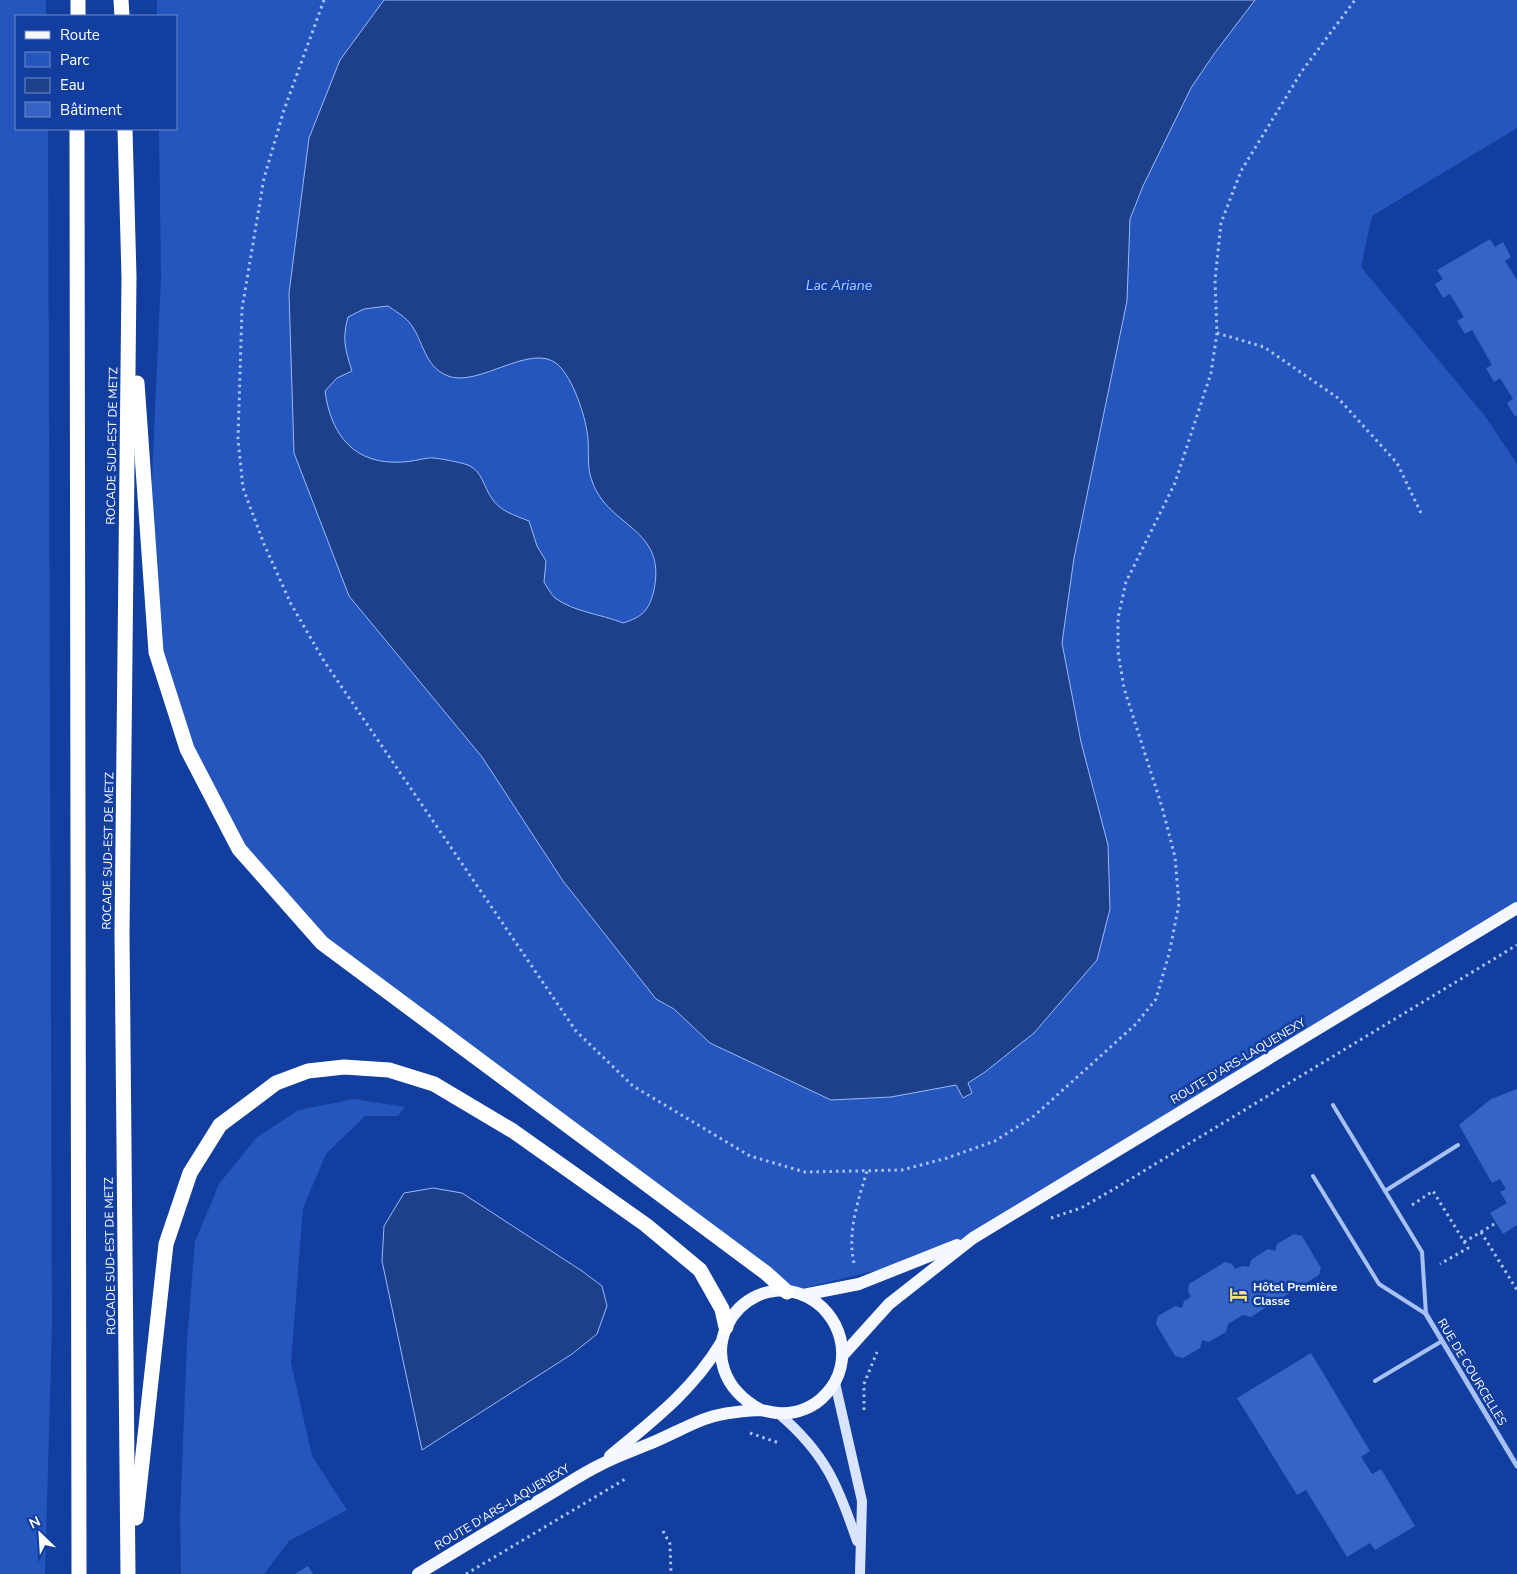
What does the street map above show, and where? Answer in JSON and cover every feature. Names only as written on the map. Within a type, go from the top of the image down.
[{"type":"highway","points":[[78,0],[78,15]]},
{"type":"highway","points":[[121,0],[122,15]]},
{"type":"highway","points":[[77,130],[79,1574]]},
{"type":"highway","name":"ROCADE SUD-EST DE METZ","points":[[125,130],[129,277],[122,933],[129,1574]]},
{"type":"highway","points":[[129,277],[156,652],[187,749],[239,849],[322,943],[766,1273],[786,1292]]},
{"type":"highway","points":[[129,1574],[166,1244],[190,1173],[220,1125],[276,1083],[308,1071],[344,1067],[389,1070],[434,1084],[513,1131],[646,1225],[700,1270],[722,1309],[726,1327]]},
{"type":"main road","name":"ROUTE D'ARS-LAQUENEXY","points":[[843,1355],[889,1304],[973,1238],[1517,908]]},
{"type":"main road","name":"ROUTE D'ARS-LAQUENEXY","points":[[802,1295],[859,1284],[973,1238]]},
{"type":"main road","points":[[786,1292],[802,1295],[817,1303],[830,1314],[842,1340],[843,1355],[835,1383],[815,1404],[798,1412],[780,1414],[761,1410],[745,1401],[732,1388],[724,1374],[721,1358],[722,1342],[726,1327],[735,1313],[746,1303],[760,1296],[786,1292]]},
{"type":"main road","name":"ROUTE D'ARS-LAQUENEXY","points":[[600,1464],[679,1398],[705,1369],[722,1342]]},
{"type":"main road","name":"ROUTE D'ARS-LAQUENEXY","points":[[418,1574],[600,1464],[703,1420],[733,1412],[761,1410]]},
{"type":"street","name":"RUE DE COURCELLES","points":[[1426,1314],[1517,1466]]},
{"type":"street","points":[[835,1383],[862,1501],[859,1547],[860,1574]]},
{"type":"street","points":[[780,1414],[799,1430],[819,1453],[842,1497],[859,1547]]},
{"type":"lane","points":[[1333,1105],[1422,1252],[1426,1314]]},
{"type":"lane","points":[[1385,1190],[1458,1145]]},
{"type":"lane","points":[[1313,1176],[1379,1284],[1426,1314]]},
{"type":"lane","points":[[1375,1381],[1442,1341]]},
{"type":"path","points":[[324,0],[284,110],[264,178],[242,309],[238,439],[243,488],[272,561],[292,604],[324,661],[576,1031],[633,1086],[750,1156],[805,1172],[902,1170],[947,1158],[995,1141],[1034,1116],[1136,1024],[1156,999],[1169,954],[1179,904],[1175,857],[1162,807],[1124,688],[1118,652],[1118,618],[1126,582],[1175,483],[1211,373],[1217,333],[1216,280],[1221,223],[1241,171],[1302,71],[1355,0]]},
{"type":"path","points":[[1217,333],[1264,347],[1338,398],[1398,463],[1421,513]]},
{"type":"path","points":[[1114,1189],[1517,945]]},
{"type":"path","points":[[859,1284],[851,1251],[851,1243],[856,1207],[867,1171]]},
{"type":"path","points":[[1399,1214],[1433,1191],[1468,1248],[1423,1275]]},
{"type":"path","points":[[1464,1242],[1496,1223]]},
{"type":"path","points":[[1481,1232],[1517,1290]]},
{"type":"path","points":[[663,1531],[670,1544],[671,1574]]},
{"type":"green space","points":[[0,0],[46,0],[46,15],[15,15],[15,130],[48,130],[52,1325],[45,1574],[0,1574]]},
{"type":"green space","points":[[157,0],[1517,0],[1517,128],[1372,216],[1361,267],[1485,416],[1517,464],[1517,907],[973,1238],[907,1263],[787,1292],[766,1273],[322,943],[239,849],[187,749],[156,652],[149,547],[161,277],[159,130],[178,130],[178,15],[157,15]]},
{"type":"green space","points":[[354,1099],[405,1107],[398,1116],[365,1116],[326,1154],[303,1208],[291,1363],[312,1456],[347,1510],[289,1541],[264,1574],[181,1574],[180,1518],[187,1341],[195,1242],[219,1184],[257,1137],[299,1110]]},
{"type":"water","name":"Lac Ariane","points":[[384,0],[1255,0],[1191,88],[1143,186],[1130,219],[1127,301],[1074,558],[1062,643],[1081,742],[1108,845],[1110,909],[1097,960],[1034,1033],[968,1083],[972,1093],[963,1098],[956,1085],[891,1097],[831,1100],[710,1043],[674,1009],[656,999],[563,881],[482,757],[349,596],[294,453],[289,293],[309,138],[340,60]],"holes":[[[388,306],[409,322],[433,366],[448,376],[460,378],[474,376],[533,358],[546,359],[557,364],[563,370],[574,388],[585,422],[588,440],[589,471],[592,481],[600,497],[610,509],[644,540],[652,553],[656,569],[654,590],[650,603],[644,612],[623,623],[579,610],[555,598],[544,582],[546,561],[537,546],[529,521],[498,506],[477,472],[470,466],[432,458],[409,462],[385,462],[359,453],[348,444],[333,422],[325,391],[337,378],[352,371],[345,344],[348,317],[364,309]]]},
{"type":"water","points":[[433,1188],[462,1193],[582,1271],[602,1286],[607,1306],[597,1334],[572,1354],[422,1450],[382,1261],[384,1226],[404,1193]]},
{"type":"building","points":[[1490,239],[1495,247],[1503,242],[1511,257],[1505,261],[1517,280],[1517,415],[1515,417],[1507,403],[1513,399],[1500,378],[1494,382],[1486,368],[1492,365],[1472,330],[1465,334],[1457,321],[1464,317],[1450,294],[1443,298],[1435,284],[1443,279],[1437,270]]},
{"type":"building","points":[[1517,1089],[1517,1225],[1503,1234],[1490,1213],[1507,1203],[1500,1192],[1506,1189],[1500,1179],[1492,1183],[1459,1125],[1491,1099]]},
{"type":"building","name":"Hôtel Première Classe","points":[[1294,1234],[1302,1236],[1321,1268],[1319,1275],[1302,1285],[1295,1284],[1293,1291],[1276,1301],[1269,1300],[1268,1306],[1251,1317],[1243,1315],[1228,1324],[1226,1332],[1209,1342],[1202,1340],[1200,1348],[1183,1358],[1175,1356],[1156,1324],[1158,1316],[1175,1306],[1182,1308],[1184,1301],[1191,1297],[1188,1291],[1189,1284],[1225,1262],[1232,1264],[1235,1269],[1242,1266],[1249,1267],[1251,1260],[1268,1249],[1275,1251],[1277,1244]]},
{"type":"building","points":[[1311,1353],[1370,1451],[1361,1457],[1372,1474],[1381,1469],[1415,1526],[1375,1550],[1370,1543],[1347,1557],[1306,1490],[1297,1495],[1237,1398]]},
{"type":"building","points":[[308,1566],[313,1574],[295,1574]]},
{"type":"place","name":"Hôtel Première Classe","points":[[1239,1294]]}]
